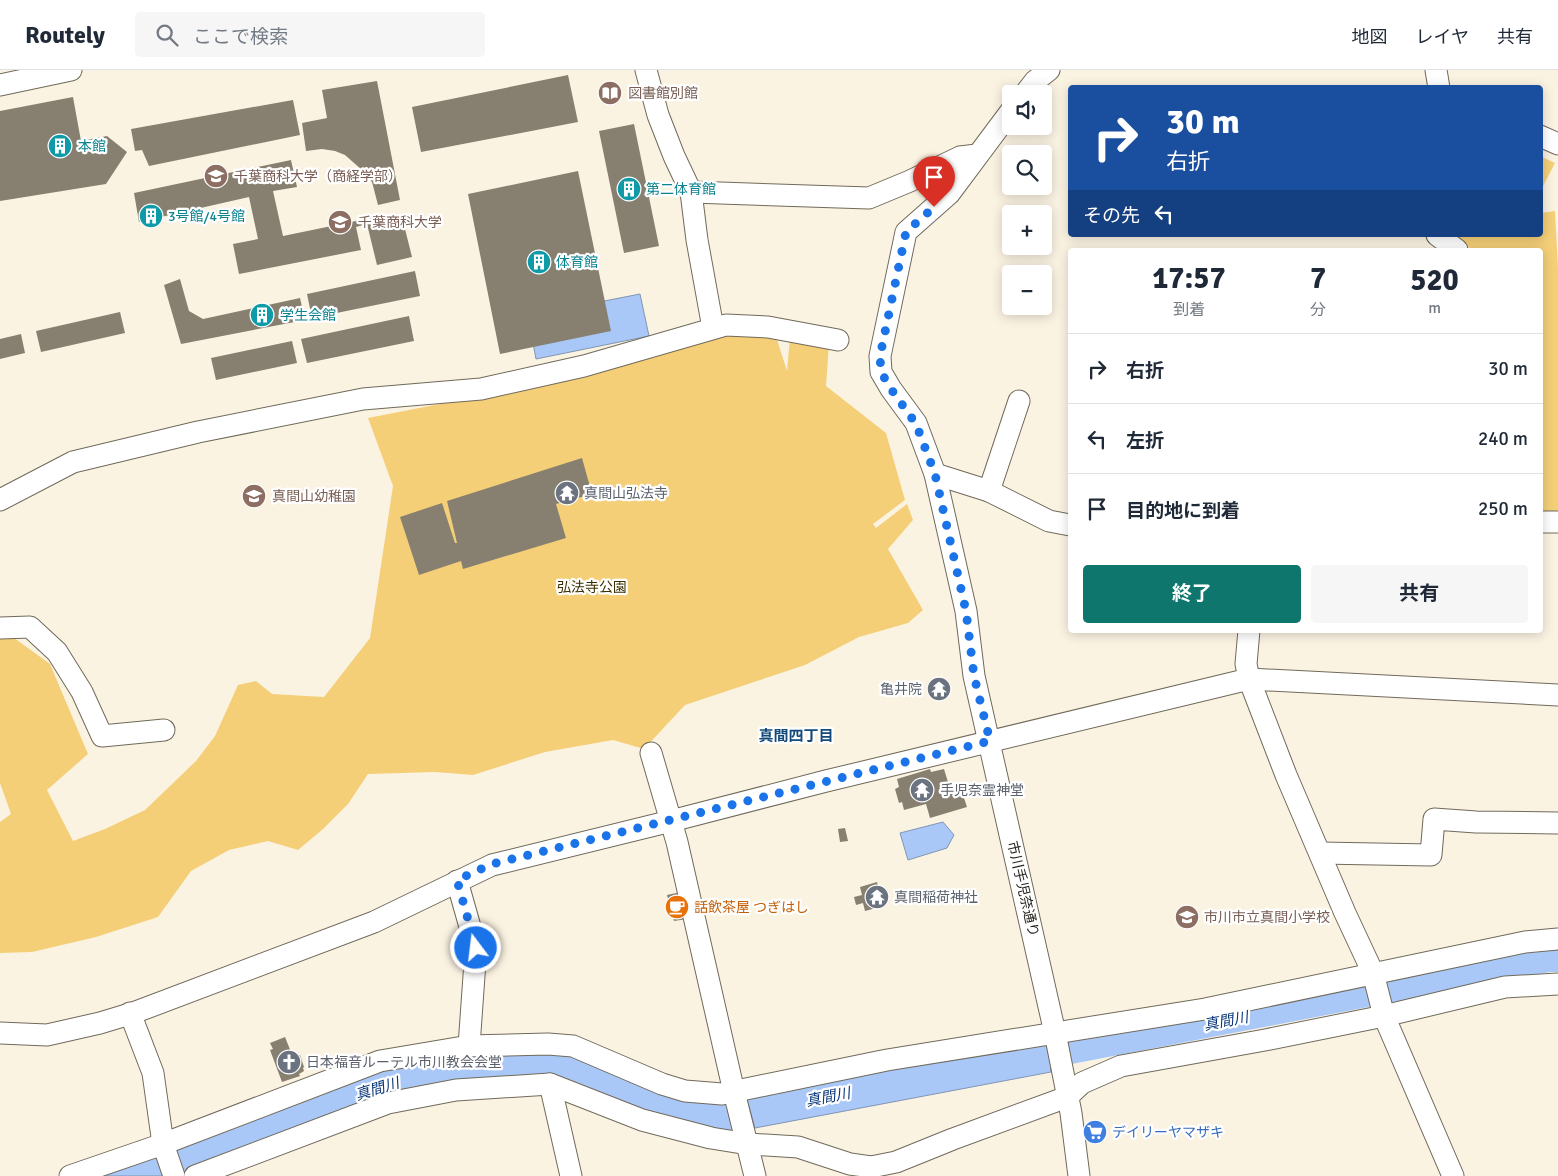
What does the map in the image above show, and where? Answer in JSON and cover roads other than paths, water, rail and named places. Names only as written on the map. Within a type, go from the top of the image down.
[{"type":"street","points":[[0,84],[71,70]]},
{"type":"street","points":[[646,70],[658,114],[691,192],[696,240],[713,328]]},
{"type":"street","points":[[1436,70],[1438,85]]},
{"type":"street","name":"市川手児奈通り","points":[[1002,123],[948,194],[906,232],[880,356],[881,372],[916,424],[935,474],[966,611],[974,676],[1056,1035],[1067,1097]]},
{"type":"street","points":[[1543,137],[1558,144]]},
{"type":"street","points":[[691,192],[868,198],[910,181],[960,157],[978,155]]},
{"type":"street","points":[[1440,237],[1454,248]]},
{"type":"street","points":[[0,500],[73,462],[198,432],[363,399],[480,389],[584,366],[726,325],[768,327],[838,340]]},
{"type":"street","points":[[989,491],[1019,401]]},
{"type":"street","points":[[935,474],[989,491],[1050,521],[1068,526]]},
{"type":"street","points":[[1543,522],[1558,522]]},
{"type":"street","points":[[0,628],[30,627],[57,652],[82,692],[102,736],[164,730]]},
{"type":"street","points":[[1250,633],[1246,664],[1249,679],[1286,775],[1372,973],[1384,1016],[1453,1176]]},
{"type":"street","points":[[0,1033],[47,1035],[100,1023],[130,1013],[226,979],[374,922],[492,864],[1249,679],[1558,695]]},
{"type":"street","points":[[650,753],[677,842],[755,1176]]},
{"type":"street","points":[[1320,853],[1431,855],[1434,819],[1476,822],[1558,823]]},
{"type":"street","points":[[457,880],[476,948],[469,1046]]},
{"type":"street","points":[[70,1176],[163,1144],[380,1061],[469,1046],[548,1044],[573,1046],[662,1084],[685,1091],[722,1094],[887,1060],[1056,1035],[1205,1010],[1525,942],[1558,939]]},
{"type":"street","points":[[195,1176],[388,1103],[456,1090],[550,1084],[642,1120],[711,1138],[748,1144],[798,1147],[850,1164],[870,1167],[896,1162],[1067,1097],[1082,1083],[1121,1066],[1384,1016],[1505,986],[1558,984]]},
{"type":"street","points":[[130,1013],[153,1073],[163,1144],[174,1176]]},
{"type":"street","points":[[550,1084],[571,1176]]},
{"type":"street","points":[[1067,1097],[1079,1176]]},
{"type":"water","points":[[640,294],[649,336],[536,359],[528,316]]},
{"type":"water","points":[[943,822],[954,835],[947,848],[908,860],[900,833]]},
{"type":"water","points":[[1045,1034],[1051,1072],[755,1128],[747,1099]]},
{"type":"water","points":[[569,1053],[727,1101],[735,1135],[643,1112],[552,1077],[388,1095],[173,1176],[86,1176],[380,1069],[469,1056]]},
{"type":"waterway","name":"真間川","points":[[1034,1057],[1549,958],[1558,958]]},
{"type":"place","name":"図書館別館","points":[[610,93]]},
{"type":"place","name":"本館","points":[[60,146]]},
{"type":"place","name":"千葉商科大学（商経学部）","points":[[216,176]]},
{"type":"place","name":"第二体育館","points":[[629,189]]},
{"type":"place","name":"3号館/4号館","points":[[151,216]]},
{"type":"place","name":"千葉商科大学","points":[[340,222]]},
{"type":"place","name":"体育館","points":[[539,262]]},
{"type":"place","name":"学生会館","points":[[262,315]]},
{"type":"place","name":"真間山弘法寺","points":[[567,493]]},
{"type":"place","name":"真間山幼稚園","points":[[254,496]]},
{"type":"place","name":"亀井院","points":[[939,689]]},
{"type":"place","name":"手児奈霊神堂","points":[[922,790]]},
{"type":"place","name":"真間稲荷神社","points":[[877,897]]},
{"type":"place","name":"話飲茶屋 つぎはし","points":[[677,907]]},
{"type":"place","name":"市川市立真間小学校","points":[[1187,917]]},
{"type":"place","name":"日本福音ルーテル市川教会会堂","points":[[289,1062]]},
{"type":"place","name":"デイリーヤマザキ","points":[[1095,1132]]},
{"type":"district","name":"真間四丁目","points":[[796,736]]},
{"type":"park label","name":"弘法寺公園","points":[[592,587]]}]
